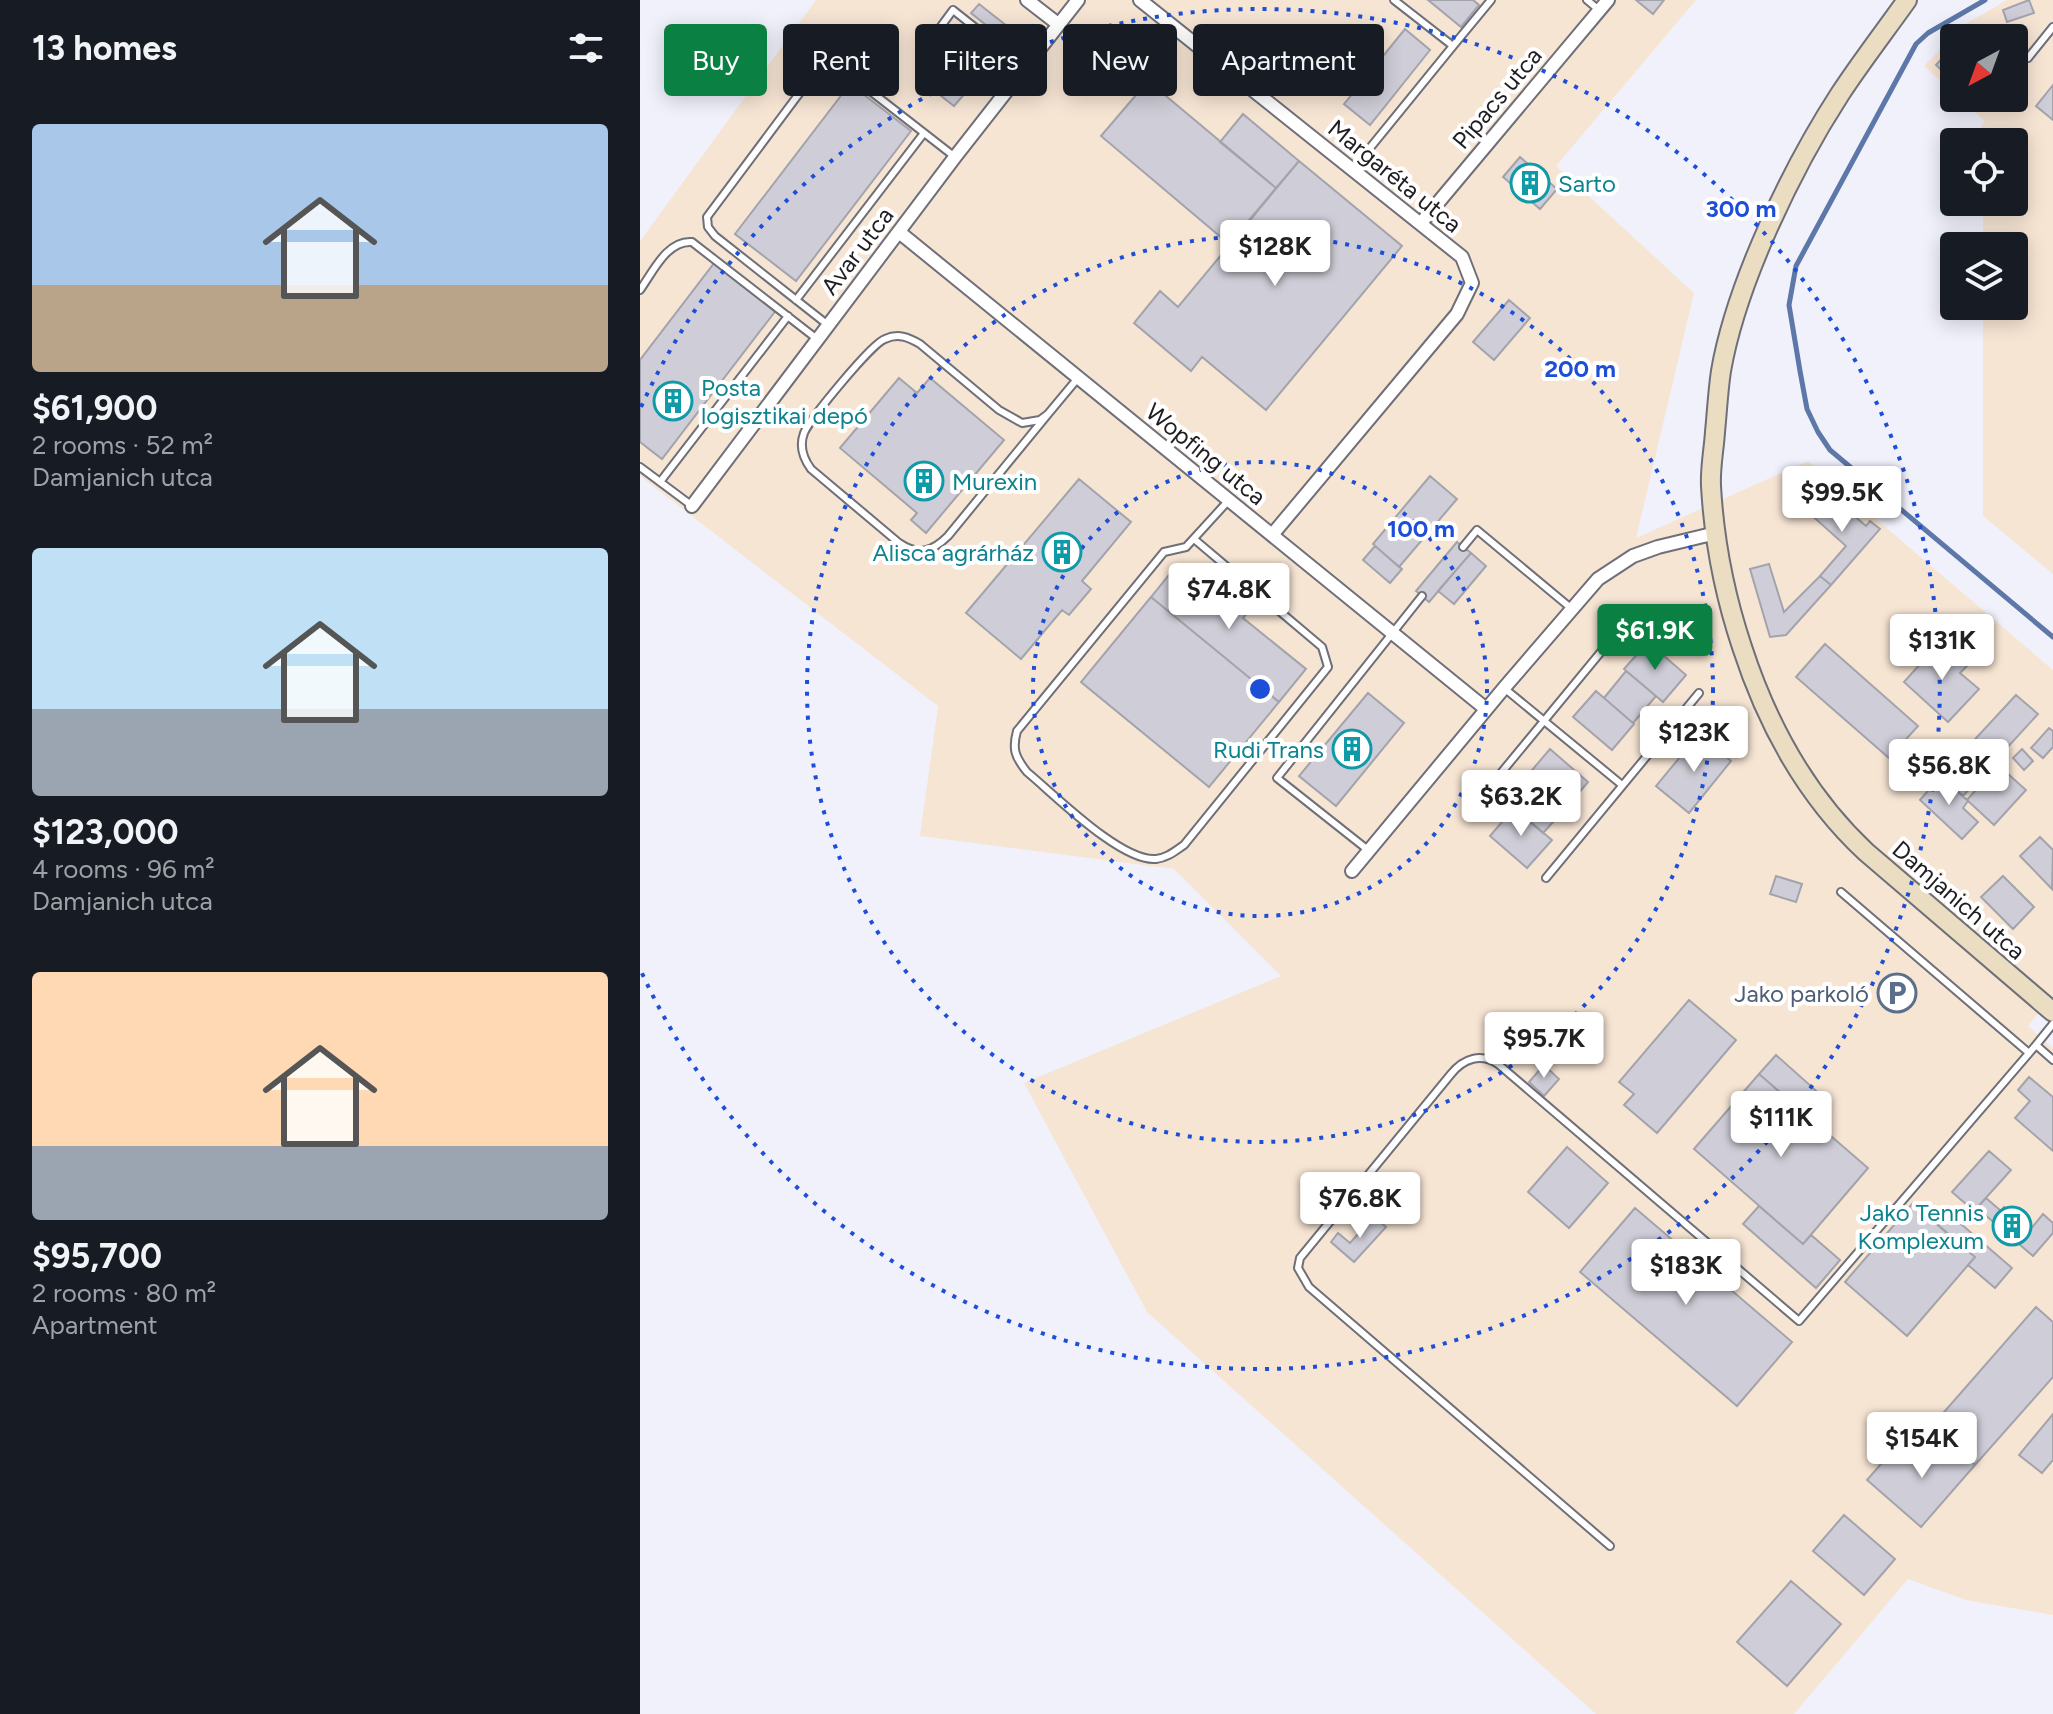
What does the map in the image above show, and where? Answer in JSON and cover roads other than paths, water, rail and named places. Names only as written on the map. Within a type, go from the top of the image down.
[{"type":"main road","name":"Damjanich utca","points":[[1907,0],[1840,95],[1792,178],[1740,298],[1721,371],[1711,483],[1716,533],[1733,620],[1750,674],[1776,734],[1815,796],[1866,852],[2053,1012]]},
{"type":"street","points":[[1027,0],[1058,24]]},
{"type":"street","name":"Avar utca","points":[[1047,38],[1078,0]]},
{"type":"street","name":"Margaréta utca","points":[[1140,0],[1462,257],[1472,283],[1457,314],[1272,535]]},
{"type":"street","name":"Pipacs utca","points":[[1421,223],[1604,5]]},
{"type":"street","name":"Avar utca","points":[[692,506],[1002,96]]},
{"type":"street","name":"Wopfing utca","points":[[899,232],[1486,709]]},
{"type":"street","points":[[1352,871],[1598,579],[1633,556],[1716,533]]},
{"type":"lane","points":[[1394,0],[1453,46]]},
{"type":"lane","points":[[1352,170],[1491,0]]},
{"type":"lane","points":[[1587,0],[1604,5]]},
{"type":"lane","points":[[943,24],[953,10],[971,24]]},
{"type":"lane","points":[[2028,58],[2053,27]]},
{"type":"lane","points":[[828,325],[715,236],[708,227],[707,217],[819,67],[831,65],[842,69],[955,157]]},
{"type":"lane","points":[[796,300],[924,133]]},
{"type":"lane","points":[[640,290],[673,245],[682,241],[692,242],[817,339]]},
{"type":"lane","points":[[660,482],[788,316]]},
{"type":"lane","points":[[1048,414],[1030,423],[1011,419],[920,344],[897,336],[878,342],[870,350],[805,430],[802,453],[811,469],[899,543],[909,549],[925,551],[936,548],[948,536],[1078,378]]},
{"type":"lane","points":[[640,467],[692,506]]},
{"type":"lane","points":[[1194,539],[1322,647],[1328,667],[1184,845],[1159,859],[1137,858],[1119,849],[1027,772],[1015,758],[1013,743],[1017,731],[1164,552],[1186,547],[1229,500]]},
{"type":"lane","points":[[1463,547],[1477,530],[1572,609]]},
{"type":"lane","points":[[1369,851],[1277,778],[1422,596]]},
{"type":"lane","points":[[1468,813],[1619,630]]},
{"type":"lane","points":[[1504,688],[1622,785]]},
{"type":"lane","points":[[1546,878],[1699,693]]},
{"type":"lane","points":[[1841,892],[2029,1053]]},
{"type":"lane","points":[[1610,1546],[1309,1287],[1298,1268],[1300,1258],[1455,1069],[1480,1057],[1498,1064],[1799,1321],[2053,1024]]},
{"type":"lane","points":[[2036,1045],[2053,1060]]},
{"type":"waterway","points":[[1985,0],[1928,33],[1916,44],[1796,266],[1789,305],[1807,409],[1830,450],[2053,637]]},
{"type":"place","name":"Sarto","points":[[1530,183]]},
{"type":"place","name":"Posta logisztikai depó","points":[[673,401]]},
{"type":"place","name":"Murexin","points":[[924,481]]},
{"type":"place","name":"Alisca agrárház","points":[[1062,552]]},
{"type":"place","name":"Rudi Trans","points":[[1352,749]]},
{"type":"place","name":"Jako parkoló","points":[[1897,993]]},
{"type":"place","name":"Jako Tennis Komplexum","points":[[2012,1226]]}]
